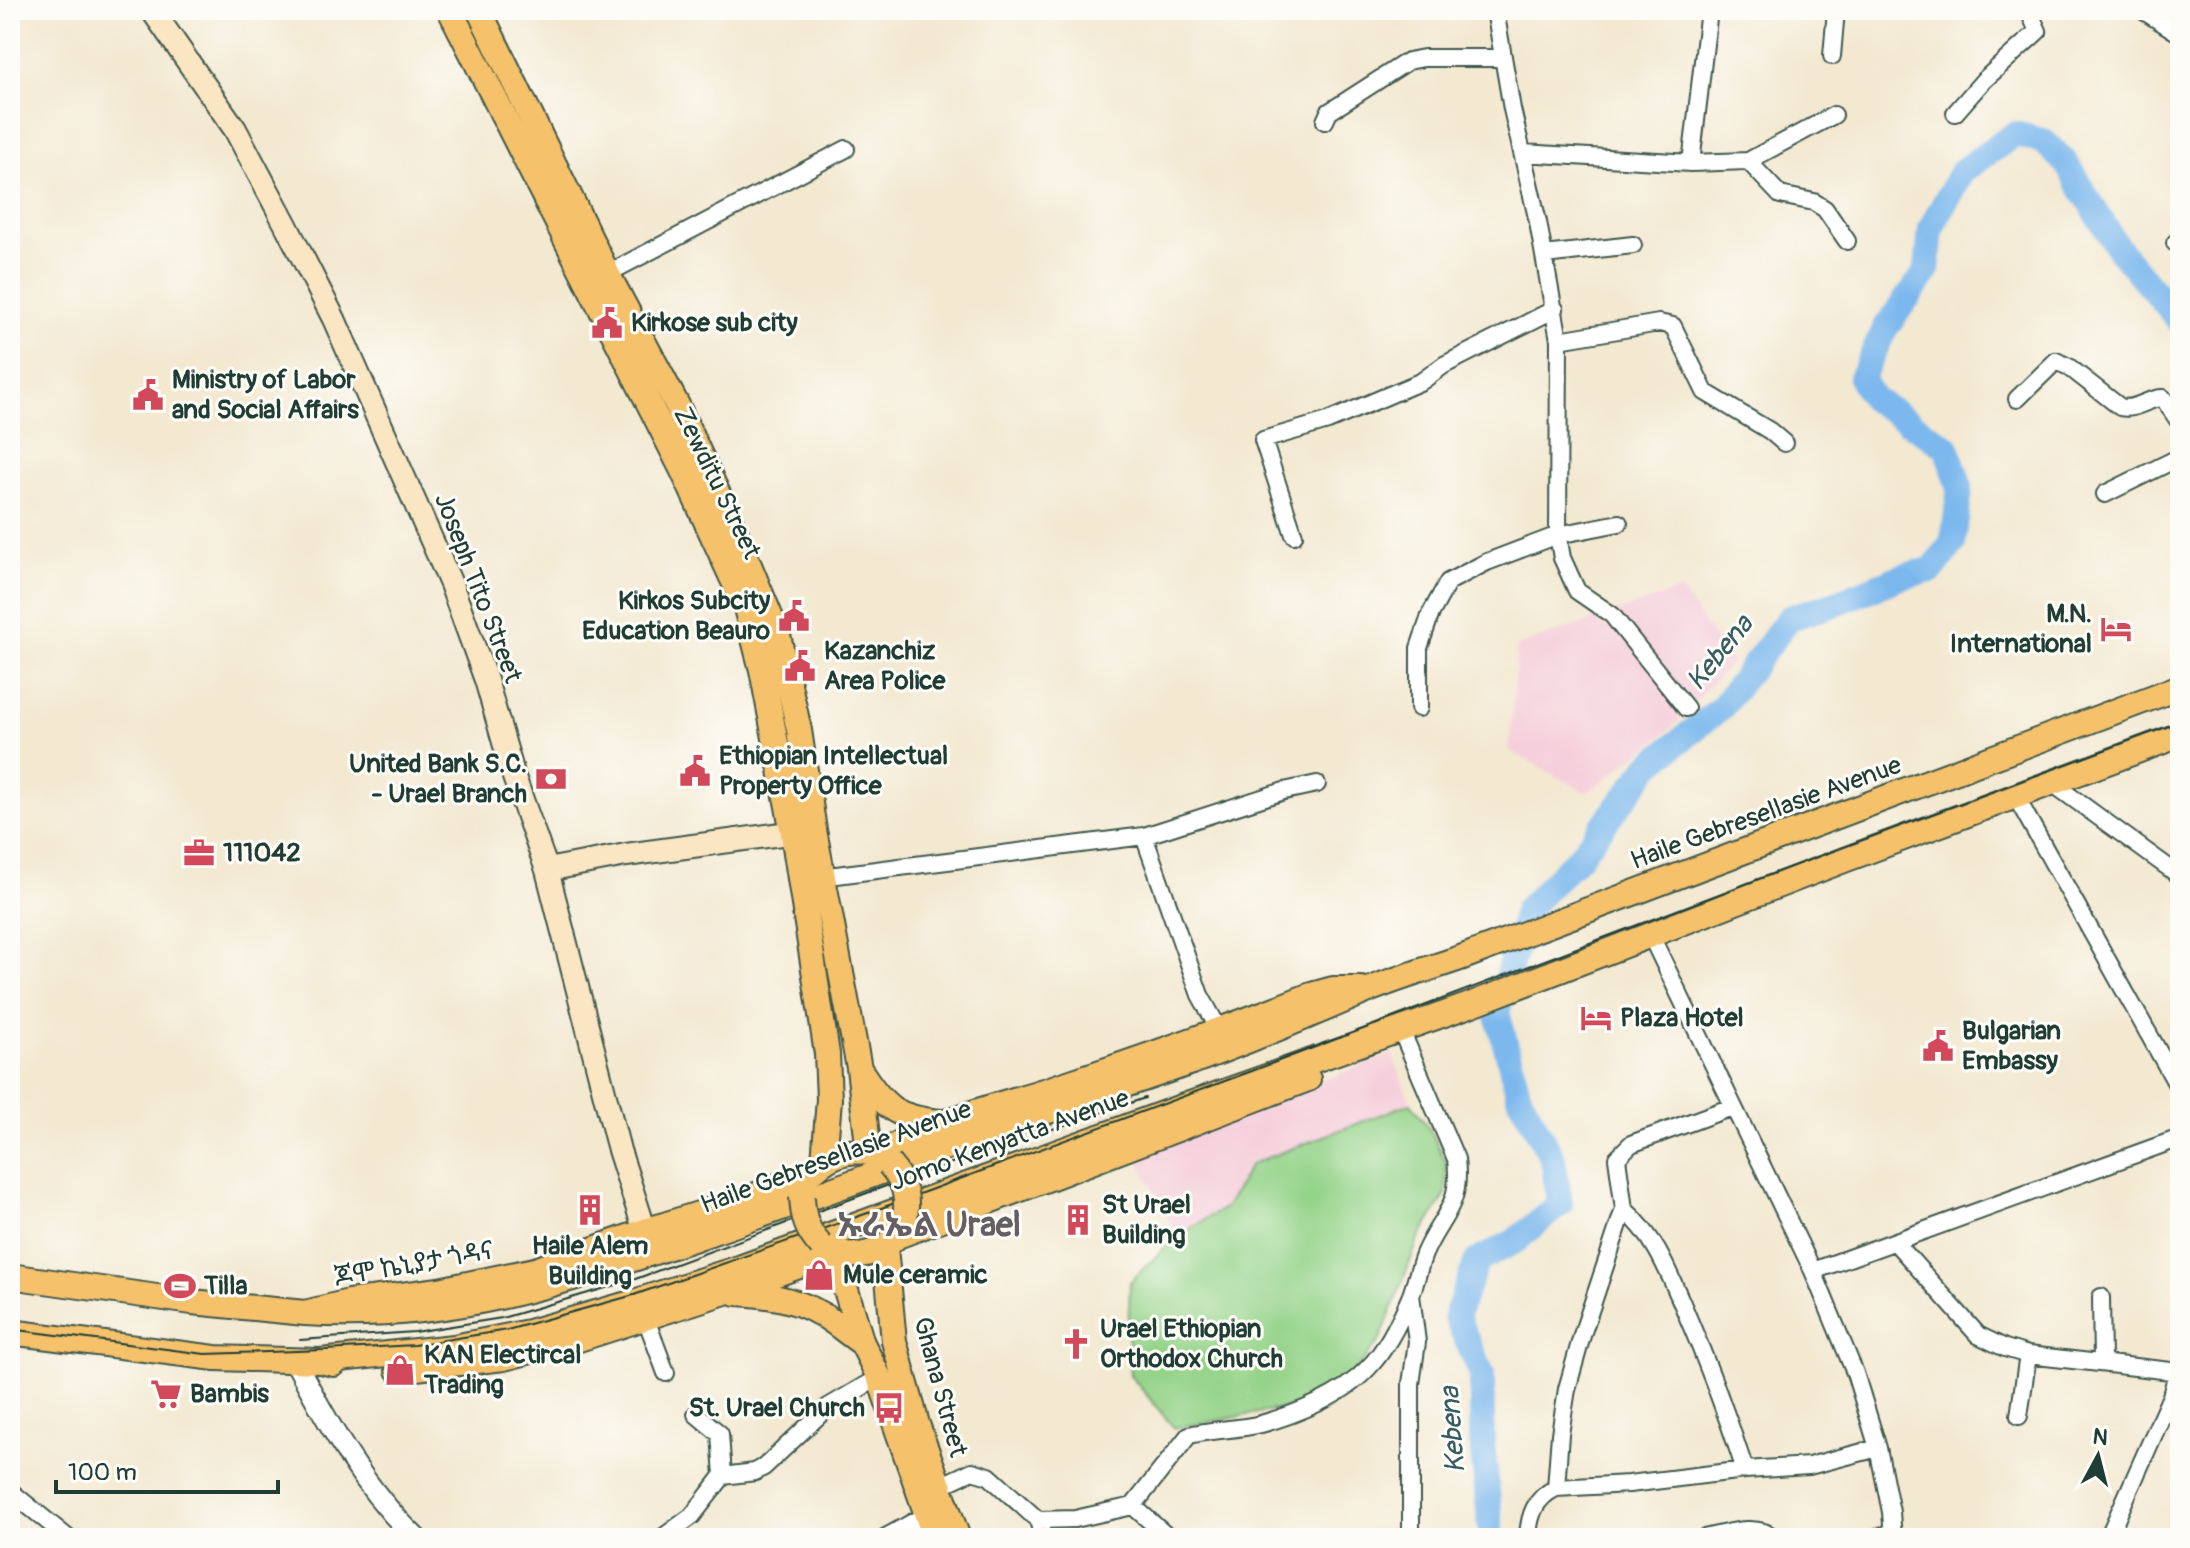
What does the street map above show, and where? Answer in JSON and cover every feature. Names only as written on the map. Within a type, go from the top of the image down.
[{"type":"main road","name":"Joseph Tito Street","points":[[152,10],[235,129],[346,344],[451,584],[486,680],[514,777],[547,870],[619,1150],[645,1231]]},
{"type":"main road","name":"Zewditu Street","points":[[450,10],[597,279]]},
{"type":"main road","name":"Zewditu Street","points":[[479,10],[746,608],[804,831],[812,878],[879,1158]]},
{"type":"main road","name":"Haile Gebresellasie Avenue","points":[[305,1313],[390,1315],[518,1295],[581,1277],[821,1195],[997,1128],[1191,1062],[1371,989],[2180,687]]},
{"type":"main road","points":[[1650,934],[2180,735]]},
{"type":"main road","points":[[547,870],[626,855],[804,831]]},
{"type":"main road","name":"Zewditu Street","points":[[812,878],[829,1082],[818,1166]]},
{"type":"main road","name":"Jomo Kenyatta Avenue","points":[[320,1361],[454,1347],[529,1332],[631,1303],[846,1230],[1396,1032],[1650,934]]},
{"type":"main road","name":"Haile Gebresellasie Avenue","points":[[879,1158],[895,1144],[947,1123],[1220,1031],[1311,995],[1333,989],[1371,989]]},
{"type":"main road","points":[[895,1236],[907,1208],[901,1178],[879,1158],[853,1151],[838,1154],[818,1166],[805,1184],[802,1197],[803,1215],[810,1234],[830,1250],[855,1256],[870,1254],[895,1236],[1367,1058],[1396,1032]]},
{"type":"main road","points":[[859,1068],[873,1091],[896,1113],[912,1119],[947,1123]]},
{"type":"main road","name":"ጆሞ ኬኒያታ ጎዳና","points":[[10,1276],[192,1302],[305,1313],[349,1302],[439,1290],[535,1270],[752,1197],[818,1166]]},
{"type":"main road","name":"Ghana Street","points":[[895,1236],[894,1341],[938,1487],[958,1538]]},
{"type":"main road","points":[[10,1332],[215,1358],[320,1361],[363,1370],[451,1366],[504,1358],[646,1319],[805,1264],[830,1250]]},
{"type":"main road","name":"Ghana Street","points":[[830,1250],[862,1343],[879,1377],[935,1538]]},
{"type":"main road","points":[[725,1292],[770,1295],[799,1302],[821,1313],[862,1343]]},
{"type":"street","points":[[1495,10],[1559,340],[1558,535],[1562,558],[1577,591],[1612,615],[1686,708]]},
{"type":"street","points":[[1691,163],[1709,10]]},
{"type":"street","points":[[1832,56],[1836,10]]},
{"type":"street","points":[[1955,113],[1983,81],[2038,31],[2031,16],[2032,10]]},
{"type":"street","points":[[2146,11],[2180,34]]},
{"type":"street","points":[[1325,121],[1329,112],[1408,61],[1424,58],[1503,58]]},
{"type":"street","points":[[1522,153],[1691,163],[1748,161],[1834,115]]},
{"type":"street","points":[[597,279],[846,149]]},
{"type":"street","points":[[1748,161],[1780,195],[1814,202],[1825,209],[1847,241]]},
{"type":"street","points":[[1544,255],[1633,245]]},
{"type":"street","points":[[1294,535],[1263,440],[1328,421],[1422,381],[1444,365],[1555,309]]},
{"type":"street","points":[[1559,340],[1659,323],[1673,326],[1705,392],[1770,431],[1784,443]]},
{"type":"street","points":[[2017,399],[2056,361],[2069,367],[2120,407],[2130,410],[2158,397],[2163,398],[2180,423]]},
{"type":"street","points":[[2105,494],[2180,457]]},
{"type":"street","points":[[1419,708],[1419,648],[1431,613],[1448,582],[1475,567],[1558,535],[1619,523]]},
{"type":"street","points":[[2052,783],[2180,876]]},
{"type":"street","points":[[812,878],[1144,836],[1284,791],[1317,784]]},
{"type":"street","points":[[2016,797],[2180,1090]]},
{"type":"street","points":[[1144,836],[1200,995],[1220,1031]]},
{"type":"street","points":[[1650,934],[1813,1271],[1855,1373],[1878,1448],[1893,1535],[1876,1538]]},
{"type":"street","points":[[1038,1520],[1075,1519],[1133,1506],[1189,1435],[1259,1424],[1298,1411],[1349,1385],[1369,1367],[1386,1345],[1411,1295],[1425,1253],[1456,1196],[1458,1176],[1456,1159],[1396,1032]]},
{"type":"street","points":[[1556,1488],[1567,1389],[1624,1209],[1617,1158],[1631,1144],[1732,1107]]},
{"type":"street","points":[[1813,1271],[2180,1138]]},
{"type":"street","points":[[1624,1209],[1641,1224],[1660,1253],[1703,1353],[1745,1470]]},
{"type":"street","points":[[1896,1243],[1978,1335],[2005,1348],[2028,1355],[2179,1372],[2108,1538]]},
{"type":"street","points":[[1411,1295],[1417,1342],[1411,1384],[1411,1538]]},
{"type":"street","points":[[2101,1297],[2102,1361]]},
{"type":"street","points":[[646,1319],[666,1373]]},
{"type":"street","points":[[2019,1416],[2028,1355]]},
{"type":"street","points":[[295,1361],[341,1443],[376,1496],[416,1538]]},
{"type":"street","points":[[723,1476],[755,1472],[764,1467],[828,1407],[879,1377]]},
{"type":"street","points":[[662,1538],[692,1516],[723,1476],[720,1434],[696,1414]]},
{"type":"street","points":[[1528,1538],[1535,1506],[1543,1494],[1556,1488],[1809,1466],[1878,1448]]},
{"type":"street","points":[[938,1487],[966,1472],[978,1471],[1004,1488],[1038,1520],[1043,1538]]},
{"type":"street","points":[[10,1491],[68,1538]]},
{"type":"street","points":[[1133,1506],[1169,1538]]},
{"type":"street","points":[[884,1538],[926,1515]]},
{"type":"street","points":[[1704,1538],[1757,1530],[1774,1538]]},
{"type":"shaded area","points":[[1680,590],[1732,662],[1667,732],[1587,793],[1509,750],[1517,646]]},
{"type":"shaded area","points":[[1392,1054],[1411,1103],[1251,1164],[1226,1207],[1177,1236],[1134,1152]]},
{"type":"green space","points":[[1411,1103],[1429,1128],[1446,1162],[1446,1194],[1418,1241],[1380,1340],[1349,1379],[1298,1406],[1174,1428],[1130,1375],[1130,1282],[1177,1236],[1226,1207],[1251,1164]]},
{"type":"waterway","name":"Kebena","points":[[1492,1538],[1482,1443],[1482,1374],[1456,1316],[1477,1261],[1514,1242],[1560,1204],[1553,1159],[1519,1096],[1497,1012],[1527,909],[1582,853],[1650,765],[1722,707],[1789,618],[1903,576],[1932,570],[1953,543],[1960,488],[1947,447],[1873,399],[1861,378],[1886,327],[1927,271],[1931,228],[1962,171],[2015,134],[2043,141],[2066,163],[2118,248],[2180,322]]},
{"type":"tram line","points":[[10,1329],[205,1354],[326,1350],[414,1345],[507,1330],[634,1295],[865,1214],[1252,1071],[2180,722]]},
{"type":"tram line","points":[[300,1340],[414,1332],[502,1318],[630,1281],[913,1176],[1145,1098]]},
{"type":"place","name":"Kirkose sub city","points":[[607,323]]},
{"type":"place","name":"Ministry of Labor and Social Affairs","points":[[148,395]]},
{"type":"place","name":"Kirkos Subcity Education Beauro","points":[[794,616]]},
{"type":"place","name":"M.N. International","points":[[2116,629]]},
{"type":"place","name":"Kazanchiz Area Police","points":[[800,666]]},
{"type":"place","name":"Ethiopian Intellectual Property Office","points":[[695,771]]},
{"type":"place","name":"United Bank S.C. - Urael Branch","points":[[551,779]]},
{"type":"place","name":"111042","points":[[199,853]]},
{"type":"place","name":"Plaza Hotel","points":[[1596,1018]]},
{"type":"place","name":"Bulgarian Embassy","points":[[1938,1046]]},
{"type":"place","name":"Haile Alem Building","points":[[590,1210]]},
{"type":"place","name":"St Urael Building","points":[[1078,1220]]},
{"type":"place","name":"Mule ceramic","points":[[819,1275]]},
{"type":"place","name":"Tilla","points":[[180,1286]]},
{"type":"place","name":"Urael Ethiopian Orthodox Church","points":[[1076,1344]]},
{"type":"place","name":"KAN Electircal Trading","points":[[400,1370]]},
{"type":"place","name":"Bambis","points":[[166,1394]]},
{"type":"place","name":"St. Urael Church","points":[[889,1408]]},
{"type":"district","name":"ኡራኤል Urael","points":[[929,1225]]}]
